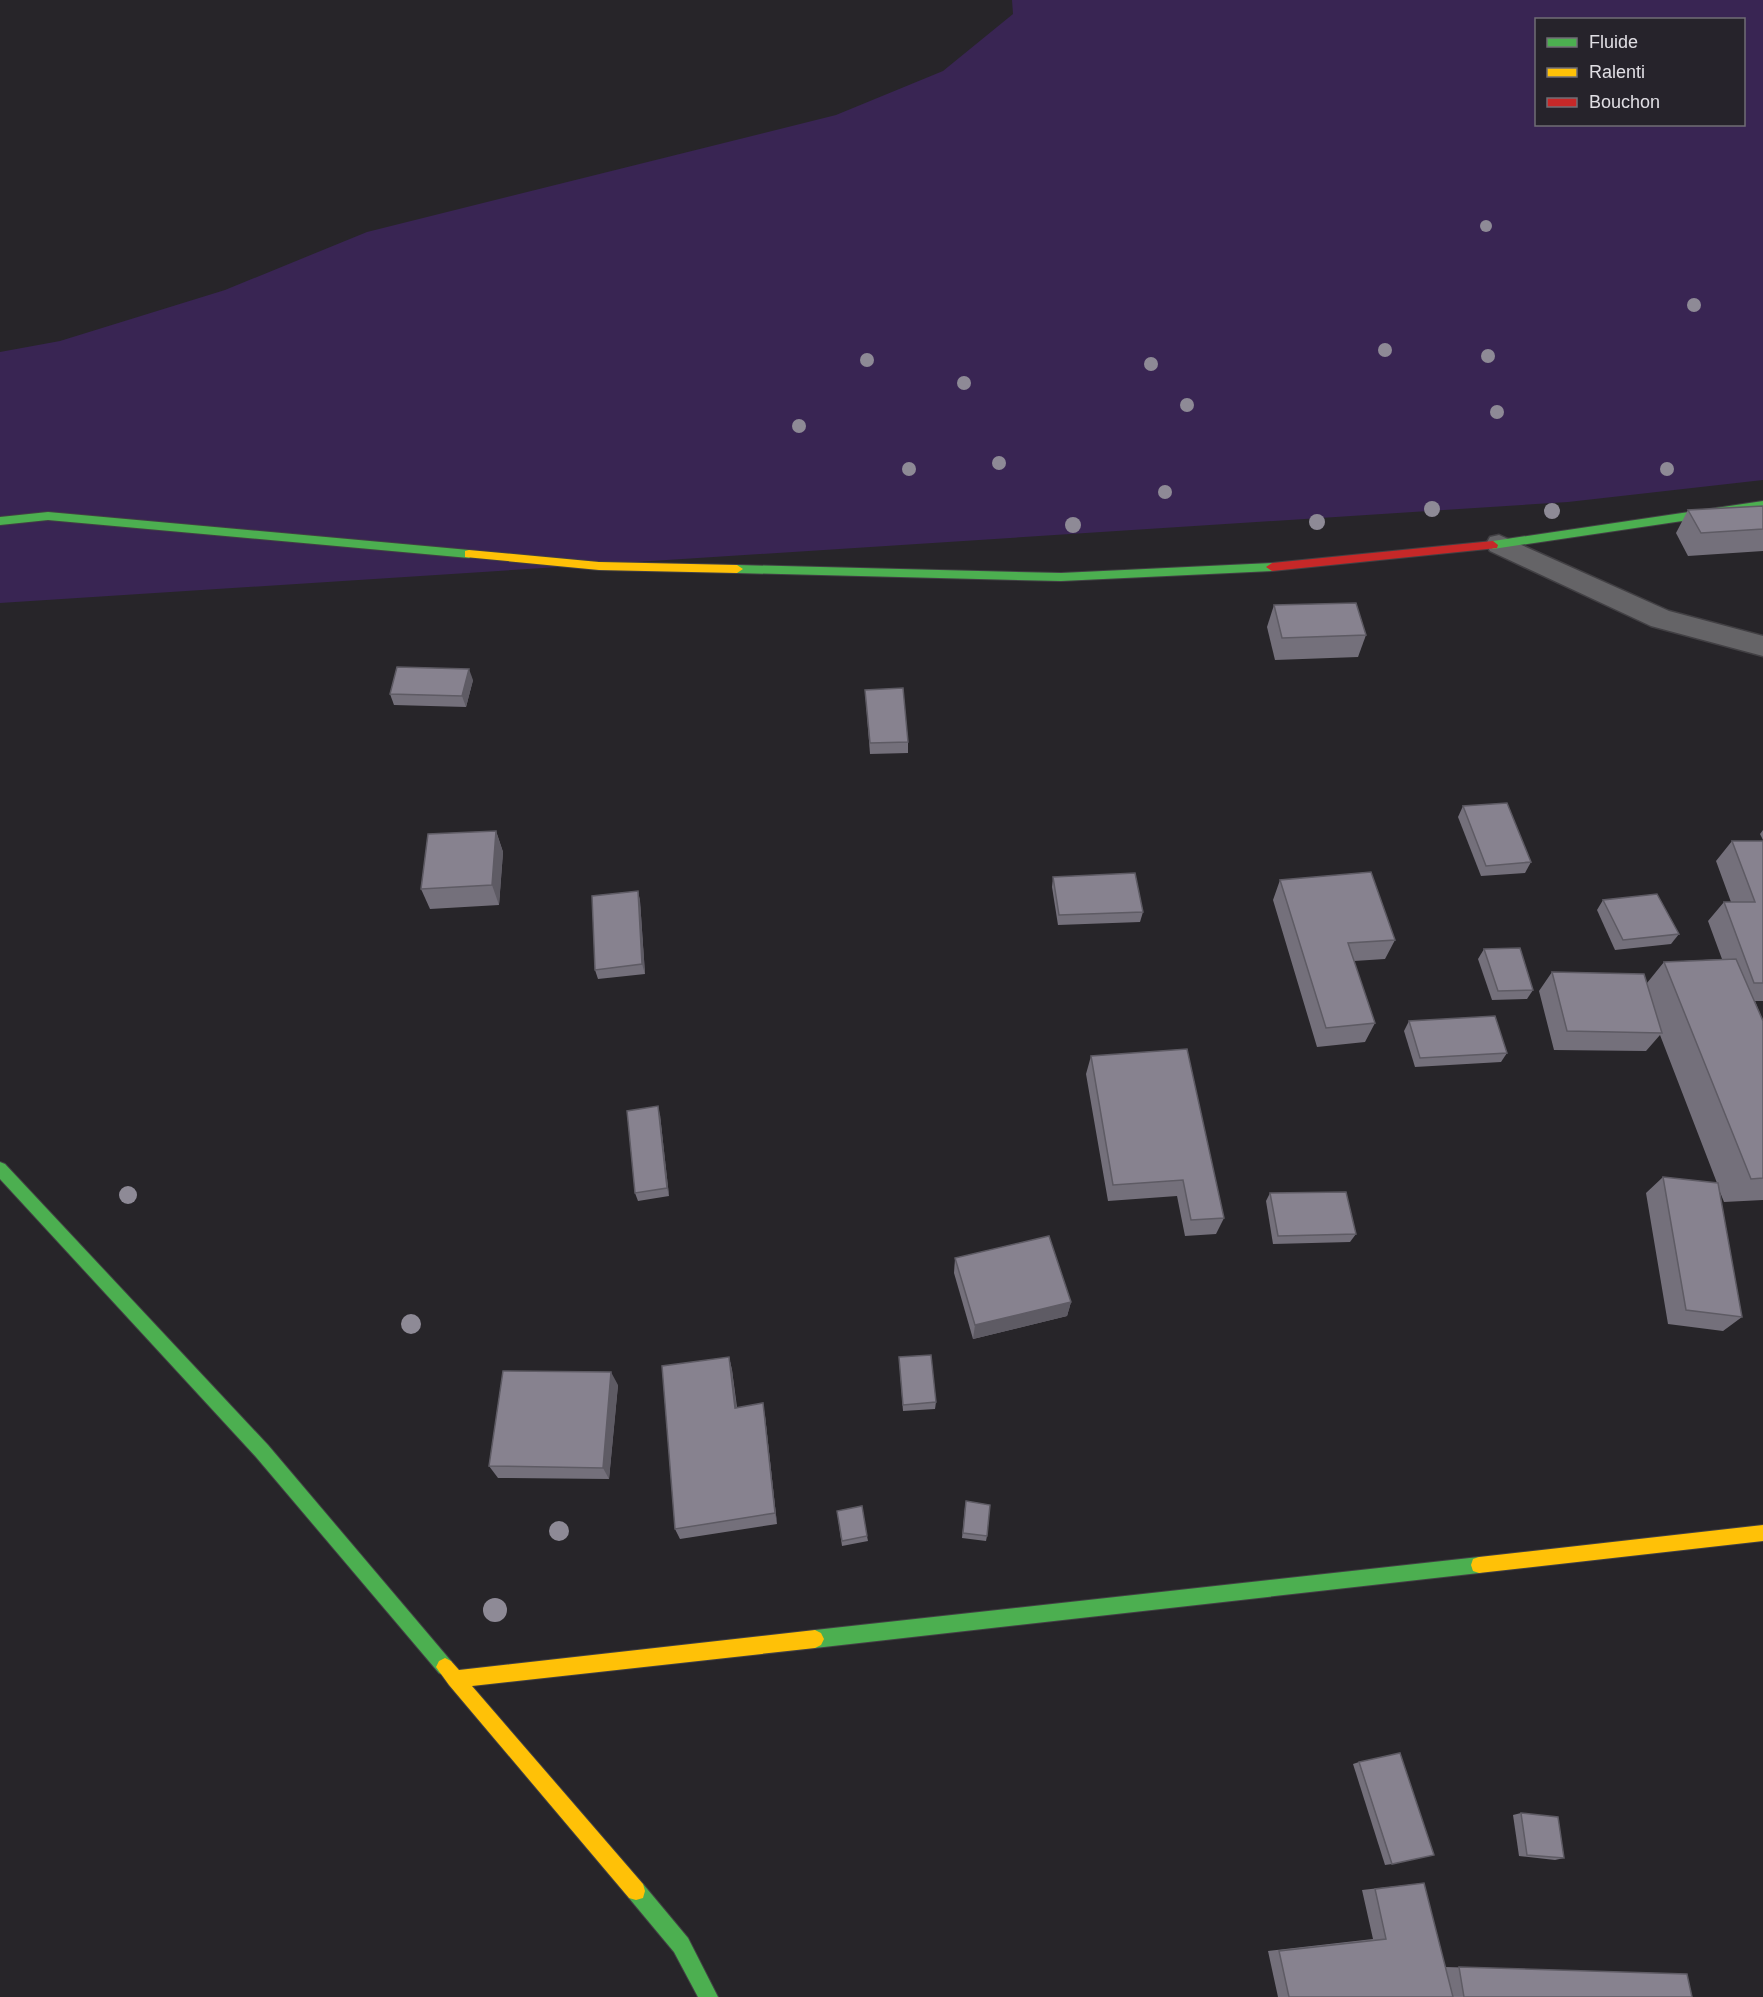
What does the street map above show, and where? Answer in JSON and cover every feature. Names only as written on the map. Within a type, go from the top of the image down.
[{"type":"street","points":[[0,521],[48,516],[599,566],[1049,577],[1267,567],[1499,544],[1763,505]]},
{"type":"street","points":[[1499,544],[1661,619],[1763,646]]},
{"type":"street","points":[[0,1168],[262,1451],[681,1945],[708,1997]]},
{"type":"street","points":[[455,1679],[1763,1533]]},
{"type":"shaded area","points":[[1012,0],[1763,0],[1763,480],[1568,502],[0,603],[0,352],[60,341],[225,290],[367,232],[836,115],[943,71],[1013,14]]},
{"type":"building","points":[[1763,506],[1763,529],[1701,533],[1688,510]]},
{"type":"building","points":[[1356,603],[1366,635],[1282,638],[1274,605]]},
{"type":"building","points":[[397,667],[469,669],[462,696],[390,694]]},
{"type":"building","points":[[903,688],[908,742],[870,743],[865,690]]},
{"type":"building","points":[[1507,803],[1531,862],[1486,866],[1463,806]]},
{"type":"building","points":[[496,831],[492,885],[421,889],[428,834]]},
{"type":"building","points":[[1732,841],[1763,841],[1763,983],[1754,983],[1724,902],[1755,902]]},
{"type":"building","points":[[1371,872],[1395,940],[1348,943],[1375,1023],[1326,1028],[1280,880]]},
{"type":"building","points":[[1135,873],[1143,912],[1059,915],[1053,877]]},
{"type":"building","points":[[638,891],[642,964],[595,970],[592,896]]},
{"type":"building","points":[[1657,894],[1679,934],[1623,940],[1603,900]]},
{"type":"building","points":[[1520,948],[1533,990],[1498,991],[1484,949]]},
{"type":"building","points":[[1736,959],[1763,1021],[1763,1178],[1751,1179],[1664,962]]},
{"type":"building","points":[[1552,972],[1644,974],[1662,1033],[1567,1031]]},
{"type":"building","points":[[1495,1016],[1507,1053],[1420,1058],[1409,1021]]},
{"type":"building","points":[[1187,1049],[1224,1218],[1191,1220],[1183,1180],[1113,1185],[1091,1056]]},
{"type":"building","points":[[658,1106],[667,1188],[635,1193],[627,1111]]},
{"type":"building","points":[[1663,1177],[1718,1183],[1742,1317],[1686,1310]]},
{"type":"building","points":[[1346,1192],[1356,1234],[1278,1236],[1270,1193]]},
{"type":"building","points":[[1049,1236],[1071,1302],[975,1325],[955,1258]]},
{"type":"building","points":[[931,1355],[936,1402],[903,1405],[899,1357]]},
{"type":"building","points":[[729,1357],[735,1408],[763,1403],[775,1513],[675,1529],[662,1366]]},
{"type":"building","points":[[503,1371],[611,1372],[603,1468],[489,1466]]},
{"type":"building","points":[[966,1501],[990,1505],[987,1536],[963,1533]]},
{"type":"building","points":[[862,1506],[867,1536],[842,1541],[837,1511]]},
{"type":"building","points":[[1400,1753],[1434,1855],[1392,1864],[1359,1762]]},
{"type":"building","points":[[1521,1813],[1558,1817],[1564,1858],[1527,1855]]},
{"type":"building","points":[[1424,1883],[1453,1997],[1289,1997],[1279,1951],[1386,1939],[1375,1889]]},
{"type":"building","points":[[1459,1967],[1687,1974],[1692,1997],[1464,1997]]},
{"type":"traffic: fast","points":[[1493,545],[1763,505]]},
{"type":"traffic: fast","points":[[0,521],[48,516],[469,554]]},
{"type":"traffic: fast","points":[[737,569],[1061,577],[1272,567]]},
{"type":"traffic: fast","points":[[0,1169],[262,1451],[445,1667]]},
{"type":"traffic: fast","points":[[815,1639],[1479,1565]]},
{"type":"traffic: fast","points":[[636,1891],[681,1945],[708,1997]]},
{"type":"traffic: slow","points":[[469,554],[599,566],[737,569]]},
{"type":"traffic: slow","points":[[1479,1565],[1763,1533]]},
{"type":"traffic: slow","points":[[455,1679],[815,1639]]},
{"type":"traffic: slow","points":[[445,1667],[636,1891]]},
{"type":"traffic: jam","points":[[1272,567],[1493,545]]}]
